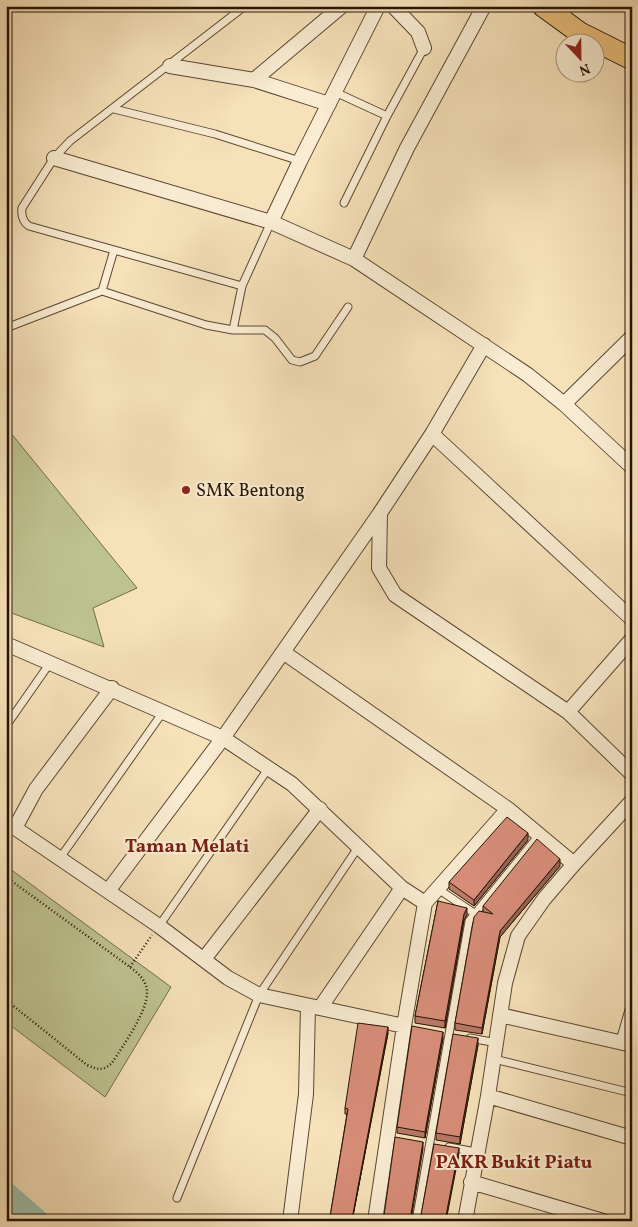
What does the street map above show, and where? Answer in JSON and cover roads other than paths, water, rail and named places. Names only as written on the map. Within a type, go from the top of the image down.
[{"type":"main road","points":[[543,6],[580,32],[632,59]]},
{"type":"street","points":[[254,80],[342,6]]},
{"type":"street","points":[[271,222],[378,6]]},
{"type":"street","points":[[393,6],[418,32],[424,48]]},
{"type":"street","points":[[354,259],[407,148],[484,6]]},
{"type":"street","points":[[170,66],[254,80],[332,98]]},
{"type":"street","points":[[54,158],[271,222],[354,259],[484,345],[564,404],[632,467]]},
{"type":"street","points":[[564,404],[632,337]]},
{"type":"street","points":[[108,891],[223,738],[380,513],[432,434],[484,345]]},
{"type":"street","points":[[432,434],[632,619]]},
{"type":"street","points":[[380,513],[379,568],[395,595],[568,712],[632,774]]},
{"type":"street","points":[[568,712],[632,639]]},
{"type":"street","points":[[6,644],[112,688],[223,738],[292,784],[402,888],[425,903]]},
{"type":"street","points":[[283,652],[508,809],[574,864]]},
{"type":"street","points":[[112,688],[10,824],[159,926],[228,978],[259,995],[408,1027]]},
{"type":"street","points":[[465,1221],[509,965],[518,936],[534,912],[574,864],[632,801]]},
{"type":"street","points":[[204,959],[320,809]]},
{"type":"street","points":[[375,1221],[392,1137],[425,903],[508,809]]},
{"type":"street","points":[[290,1221],[306,1094],[314,1007],[402,888]]},
{"type":"street","points":[[500,1015],[627,1044],[632,1012]]},
{"type":"street","points":[[488,1096],[632,1138]]},
{"type":"street","points":[[471,1182],[603,1221]]},
{"type":"lane","points":[[242,286],[29,226],[25,223],[22,208],[54,158],[70,141],[170,66],[245,6]]},
{"type":"lane","points":[[344,203],[387,116],[424,48]]},
{"type":"lane","points":[[332,98],[387,116]]},
{"type":"lane","points":[[114,109],[215,134],[300,161]]},
{"type":"lane","points":[[233,330],[242,286],[271,222]]},
{"type":"lane","points":[[102,291],[114,250]]},
{"type":"lane","points":[[6,328],[102,291],[206,325],[233,330],[265,330],[275,338],[292,360],[300,362],[315,356],[348,307]]},
{"type":"lane","points":[[6,726],[50,663]]},
{"type":"lane","points":[[60,858],[163,712]]},
{"type":"lane","points":[[159,926],[268,769]]},
{"type":"lane","points":[[416,1221],[467,930],[474,913],[539,835]]},
{"type":"lane","points":[[177,1198],[259,995],[359,846]]},
{"type":"lane","points":[[438,889],[474,913]]},
{"type":"lane","points":[[440,1032],[497,1043]]},
{"type":"lane","points":[[494,1059],[632,1093]]},
{"type":"lane","points":[[422,1142],[476,1152]]},
{"type":"waterway","points":[[6,1194],[37,1221]]},
{"type":"place","name":"SMK Bentong","points":[[186,490]]},
{"type":"district","name":"Taman Melati","points":[[187,845]]},
{"type":"district","name":"PAKR Bukit Piatu","points":[[514,1161]]}]
